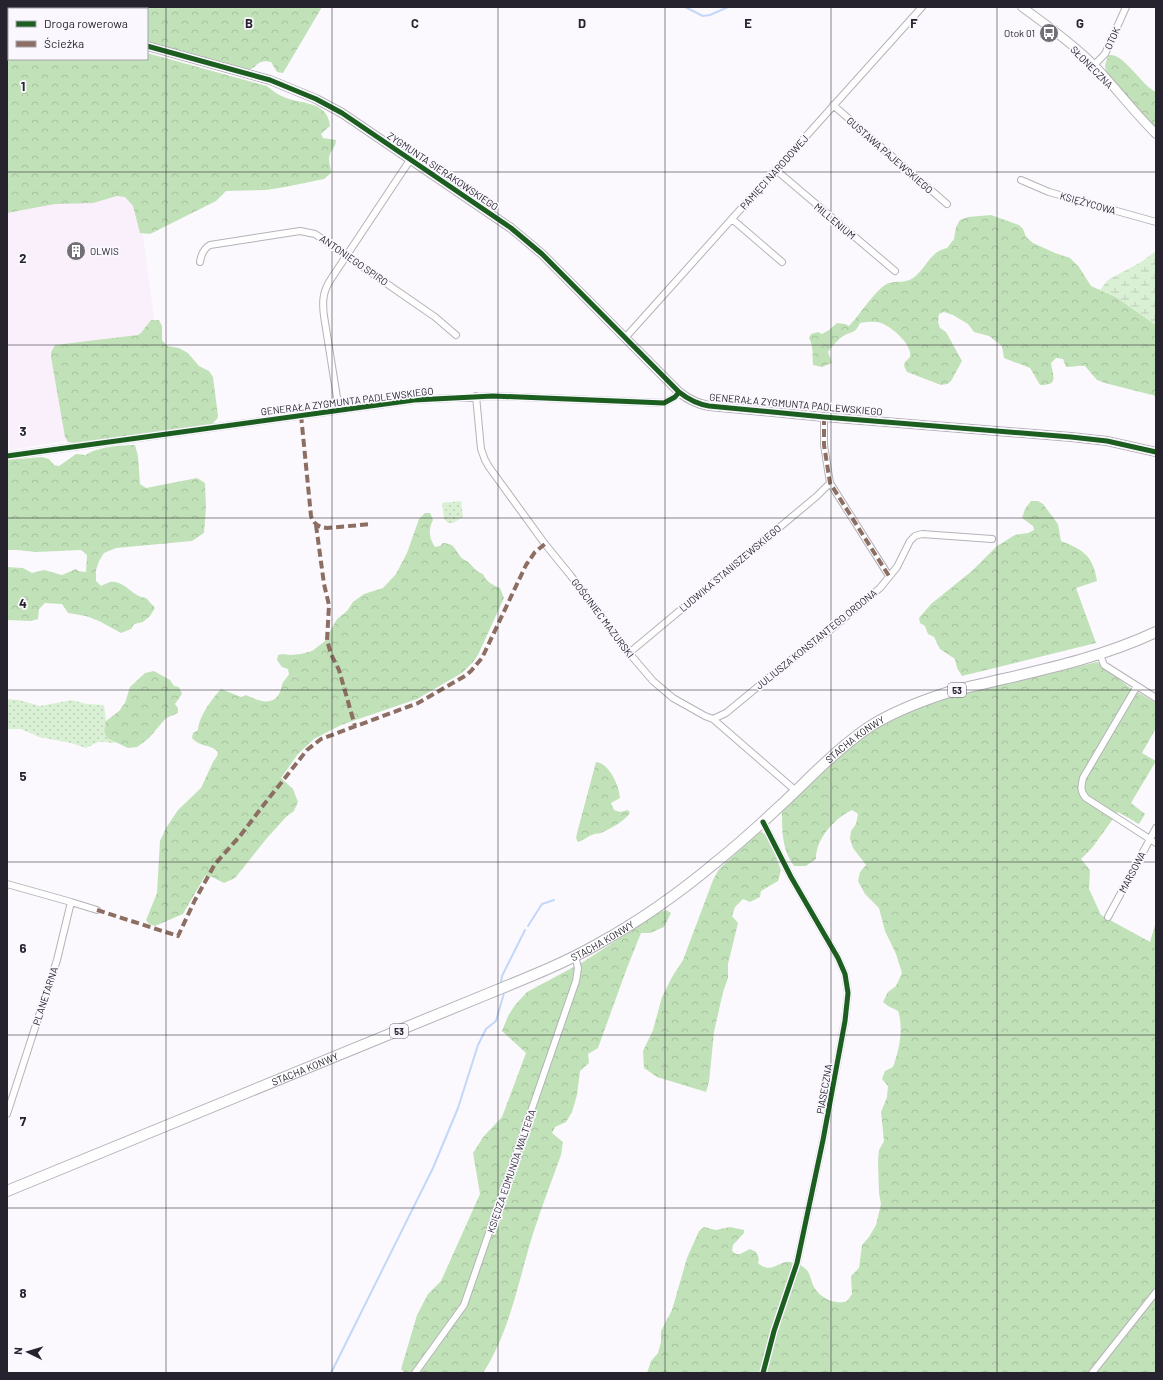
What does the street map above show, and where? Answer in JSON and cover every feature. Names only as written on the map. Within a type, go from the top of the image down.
[{"type":"main road","name":"STACHA KONWY","points":[[7,1191],[497,991],[549,969],[575,956],[614,935],[660,905],[716,863],[763,822],[833,755],[853,738],[911,705],[949,692],[1100,655],[1156,632]]},
{"type":"street","name":"PAMIĘCI NARODOWEJ","points":[[625,338],[922,7]]},
{"type":"street","name":"SŁONECZNA","points":[[1022,7],[1068,42],[1094,65],[1156,134]]},
{"type":"street","name":"OTOK","points":[[1094,65],[1105,54],[1126,7]]},
{"type":"street","name":"ZYGMUNTA SIERAKOWSKIEGO","points":[[148,46],[263,78],[290,87],[342,113],[511,228],[526,240],[556,267],[679,392]]},
{"type":"street","name":"GUSTAWA PAJEWSKIEGO","points":[[834,105],[947,204]]},
{"type":"street","points":[[339,410],[324,316],[322,300],[323,294],[327,285],[410,160]]},
{"type":"street","name":"MILLENIUM","points":[[776,170],[895,271]]},
{"type":"street","name":"KSIĘŻYCOWA","points":[[1020,180],[1049,192],[1156,222]]},
{"type":"street","points":[[732,219],[782,262]]},
{"type":"street","name":"ANTONIEGO SPIRO","points":[[200,262],[203,251],[210,245],[300,231],[315,234],[435,317],[456,334]]},
{"type":"street","name":"GENERAŁA ZYGMUNTA PADLEWSKIEGO","points":[[7,456],[414,400],[476,396],[510,396],[664,403],[675,397],[679,392],[693,402],[709,406],[824,417],[1071,436],[1106,441],[1156,452]]},
{"type":"street","name":"GOŚCINIEC MAZURSKI","points":[[476,396],[482,449],[489,467],[545,544],[629,653],[653,681],[667,694],[713,719],[796,791]]},
{"type":"street","points":[[824,417],[824,439],[830,483],[889,576]]},
{"type":"street","name":"LUDWIKA STANISZEWSKIEGO","points":[[629,653],[818,496],[830,483]]},
{"type":"street","name":"JULIUSZA KONSTANTEGO ORDONA","points":[[713,719],[726,713],[783,666],[834,627],[880,588],[896,567],[910,541],[915,536],[919,534],[992,539]]},
{"type":"street","points":[[1100,655],[1104,665],[1156,698]]},
{"type":"street","points":[[1137,686],[1083,778],[1081,787],[1082,793],[1086,798],[1153,841]]},
{"type":"street","name":"PIASECZNA","points":[[763,822],[791,877],[838,958],[845,974],[848,994],[845,1021],[824,1140],[797,1263],[774,1331],[763,1373]]},
{"type":"street","name":"MARSOWA","points":[[1108,917],[1153,841],[1156,828]]},
{"type":"street","points":[[7,884],[97,910]]},
{"type":"street","name":"PLANETARNA","points":[[7,1114],[54,967],[71,902]]},
{"type":"street","name":"KSIĘDZA EDMUNDA WALTERA","points":[[415,1373],[464,1305],[576,981],[578,968],[575,956]]},
{"type":"street","points":[[1092,1373],[1156,1292]]},
{"type":"shaded area","points":[[136,185],[156,333],[49,350],[70,440],[10,450],[7,429],[7,213]]},
{"type":"green space","points":[[68,7],[322,7],[283,73],[277,72],[271,62],[260,62],[246,71],[148,42],[148,8]]},
{"type":"green space","points":[[8,48],[8,60],[148,60],[148,53],[267,86],[283,97],[315,106],[325,113],[330,126],[321,134],[323,138],[336,140],[329,156],[331,173],[324,179],[285,187],[266,190],[226,191],[216,201],[150,234],[140,233],[133,206],[125,197],[117,196],[93,203],[55,204],[7,213]]},
{"type":"green space","points":[[1109,55],[1121,59],[1144,83],[1156,92],[1156,127],[1144,116],[1107,72],[1105,66]]},
{"type":"green space","points":[[991,215],[1019,225],[1023,229],[1026,237],[1033,243],[1070,258],[1079,267],[1091,286],[1116,297],[1156,325],[1156,396],[1097,380],[1085,366],[1066,367],[1063,359],[1056,358],[1051,363],[1053,376],[1052,382],[1046,385],[1040,385],[1030,368],[1004,358],[1002,346],[989,336],[974,332],[968,324],[953,315],[944,312],[939,314],[938,322],[940,328],[946,332],[962,361],[951,381],[947,384],[941,385],[907,372],[904,366],[905,362],[910,357],[908,347],[896,332],[886,325],[878,322],[860,323],[855,330],[840,338],[828,352],[832,363],[822,367],[813,365],[811,341],[809,338],[811,334],[818,332],[822,334],[837,323],[849,326],[884,286],[889,283],[911,280],[932,256],[947,248],[954,239],[956,227],[960,220],[968,217]]},
{"type":"green space","points":[[1156,251],[1156,325],[1116,297],[1100,290],[1108,280],[1141,262]]},
{"type":"green space","points":[[151,320],[159,320],[162,326],[162,340],[167,346],[179,348],[188,353],[199,366],[209,371],[213,377],[218,416],[217,419],[212,424],[74,443],[68,442],[65,437],[51,357],[51,352],[55,345],[138,335]]},
{"type":"green space","points":[[135,445],[138,456],[140,484],[146,488],[197,478],[205,483],[206,507],[204,533],[192,541],[116,548],[104,553],[99,561],[96,570],[96,581],[101,586],[110,582],[115,582],[137,595],[146,598],[155,608],[150,616],[143,622],[134,624],[131,629],[121,633],[86,616],[68,613],[62,604],[45,603],[39,609],[38,619],[31,621],[7,620],[7,567],[23,568],[32,573],[44,570],[62,575],[76,569],[78,571],[86,572],[87,555],[81,550],[36,552],[7,550],[7,460],[42,457],[49,459],[54,465],[59,466],[76,454],[86,455],[90,452],[103,448]]},
{"type":"green space","points":[[461,501],[463,517],[453,523],[448,523],[444,519],[442,503]]},
{"type":"green space","points":[[1031,501],[1038,501],[1043,504],[1058,524],[1061,541],[1081,551],[1093,565],[1097,581],[1076,588],[1096,643],[962,676],[957,668],[955,659],[940,649],[934,637],[928,634],[925,626],[920,623],[919,618],[931,604],[973,570],[997,546],[1015,535],[1028,533],[1034,530],[1033,526],[1022,518],[1025,509]]},
{"type":"green space","points":[[425,513],[430,513],[433,520],[430,527],[430,534],[431,540],[435,547],[440,546],[443,543],[452,545],[462,558],[477,571],[483,574],[490,583],[500,588],[504,598],[478,655],[462,673],[417,699],[341,725],[314,739],[298,754],[281,778],[293,789],[298,802],[294,811],[286,817],[267,838],[235,878],[224,883],[212,877],[205,876],[183,914],[155,926],[149,924],[146,920],[157,893],[160,841],[166,828],[178,810],[201,788],[217,756],[218,752],[215,749],[199,743],[192,738],[193,733],[198,730],[203,714],[210,703],[221,689],[241,697],[246,695],[264,701],[276,698],[280,693],[283,682],[289,674],[288,669],[282,667],[277,660],[278,655],[301,654],[312,651],[324,642],[337,619],[347,611],[353,602],[364,594],[383,588],[396,574],[407,553],[419,519]]},
{"type":"green space","points":[[1097,662],[1129,687],[1156,703],[1156,728],[1142,753],[1156,761],[1131,803],[1145,814],[1139,824],[1118,812],[1092,848],[1081,859],[1090,870],[1089,889],[1101,915],[1150,942],[1156,922],[1156,1373],[647,1373],[651,1361],[658,1353],[661,1342],[661,1331],[672,1310],[687,1258],[699,1231],[704,1227],[716,1230],[730,1227],[744,1230],[744,1233],[733,1245],[732,1251],[736,1254],[740,1254],[750,1249],[756,1252],[759,1259],[758,1263],[767,1268],[786,1262],[802,1266],[808,1272],[815,1288],[820,1294],[826,1299],[834,1302],[843,1302],[847,1301],[852,1294],[851,1276],[859,1268],[862,1245],[876,1225],[881,1204],[879,1193],[879,1150],[884,1141],[881,1112],[887,1097],[888,1086],[882,1079],[885,1071],[893,1067],[899,1047],[901,1032],[898,1011],[883,1002],[888,992],[896,986],[902,973],[896,954],[885,931],[879,908],[865,894],[858,881],[860,872],[866,865],[853,848],[850,839],[851,831],[856,824],[858,814],[852,810],[839,818],[823,836],[819,844],[816,859],[806,866],[794,866],[785,847],[782,811],[851,744],[887,721],[931,702],[971,691]]},
{"type":"green space","points":[[154,671],[170,680],[174,686],[179,687],[182,694],[175,704],[178,708],[178,713],[166,718],[149,738],[137,747],[128,748],[107,738],[104,731],[106,721],[119,711],[125,703],[130,687],[145,673]]},
{"type":"green space","points":[[7,699],[19,700],[40,706],[72,700],[86,704],[104,705],[106,721],[104,731],[107,738],[117,742],[99,742],[86,748],[71,743],[39,737],[21,729],[7,729]]},
{"type":"green space","points":[[596,762],[601,763],[609,770],[618,787],[620,798],[611,803],[614,810],[620,812],[628,810],[630,813],[613,827],[601,833],[593,834],[578,842],[576,838],[577,833]]},
{"type":"green space","points":[[760,831],[768,837],[781,870],[778,881],[761,891],[760,897],[750,902],[743,899],[735,907],[732,916],[738,923],[728,964],[728,978],[723,992],[714,1032],[709,1082],[706,1092],[657,1077],[644,1068],[643,1051],[653,1030],[662,997],[683,960],[713,880],[719,869]]},
{"type":"green space","points":[[666,910],[671,913],[664,927],[650,933],[641,933],[598,1048],[588,1054],[589,1063],[580,1071],[577,1095],[572,1112],[566,1122],[555,1127],[552,1133],[563,1142],[561,1155],[540,1212],[505,1328],[491,1359],[483,1373],[405,1373],[401,1369],[417,1315],[428,1294],[441,1281],[480,1194],[473,1153],[484,1136],[502,1117],[526,1053],[502,1031],[508,1016],[515,1005],[527,992],[583,962],[634,929],[654,914]]},
{"type":"waterway","points":[[685,7],[703,16],[710,15],[728,7]]},
{"type":"waterway","points":[[528,926],[542,904],[554,900]]},
{"type":"waterway","points":[[501,982],[502,976],[525,930]]},
{"type":"waterway","points":[[331,1373],[433,1168],[458,1108],[478,1045],[486,1029],[496,1021],[504,993]]},
{"type":"marked path","points":[[301,415],[311,516],[314,521],[317,525],[327,528],[372,524]]},
{"type":"marked path","points":[[824,417],[824,445],[830,483],[889,576]]},
{"type":"marked path","points":[[316,525],[324,584],[329,605],[327,640],[331,654],[339,670],[355,726]]},
{"type":"marked path","points":[[97,910],[178,936],[195,900],[215,864],[240,836],[307,750],[321,739],[418,703],[471,671],[482,658],[526,565],[535,552],[545,544]]},
{"type":"cycle path","points":[[148,46],[270,80],[316,99],[342,113],[511,228],[542,254],[679,392],[697,403],[709,406],[824,417],[1071,437],[1107,441],[1156,452]]},
{"type":"cycle path","points":[[7,456],[414,400],[493,396],[664,403],[675,397],[679,392]]},
{"type":"cycle path","points":[[763,822],[791,877],[838,958],[845,974],[848,993],[845,1021],[823,1140],[797,1263],[774,1331],[763,1373]]},
{"type":"place","name":"Otok 01","points":[[1049,33]]},
{"type":"place","name":"OLWIS","points":[[76,251]]}]
